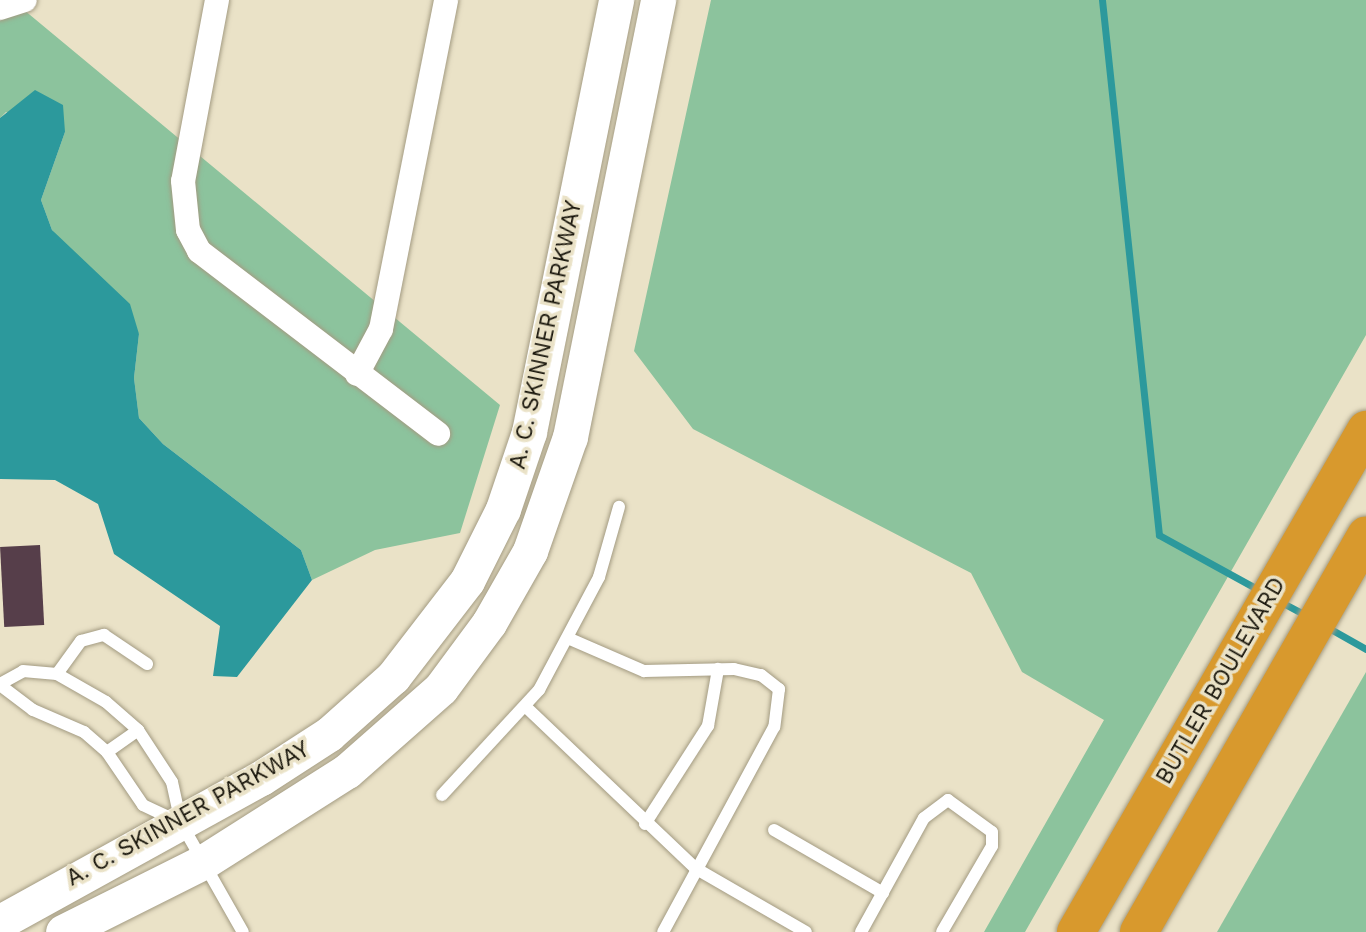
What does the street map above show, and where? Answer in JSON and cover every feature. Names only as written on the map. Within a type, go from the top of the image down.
[{"type":"highway","name":"BUTLER BOULEVARD","points":[[1076,932],[1366,430]]},
{"type":"highway","points":[[1139,932],[1366,536]]},
{"type":"main road","name":"A. C. SKINNER PARKWAY","points":[[0,922],[296,757],[361,706],[419,648],[487,545],[529,432],[616,0]]},
{"type":"main road","name":"A. C. SKINNER PARKWAY","points":[[64,932],[205,861],[347,771],[410,718],[466,658],[525,560],[570,437],[659,0]]},
{"type":"street","points":[[0,8],[24,0]]},
{"type":"street","points":[[217,0],[183,181],[188,230],[212,267],[438,434]]},
{"type":"street","points":[[357,374],[381,329],[446,0]]},
{"type":"lane","points":[[442,795],[526,707],[570,639],[599,577],[619,508]]},
{"type":"lane","points":[[57,674],[81,641],[104,635],[147,664]]},
{"type":"lane","points":[[570,639],[644,671],[718,669],[761,675],[779,689],[781,706],[663,932]]},
{"type":"lane","points":[[645,824],[708,726],[718,669]]},
{"type":"lane","points":[[181,823],[143,805],[107,752],[84,732],[33,710],[0,685],[23,671],[57,674],[138,730],[172,782],[181,823],[243,932]]},
{"type":"lane","points":[[526,707],[645,824],[695,868],[806,932]]},
{"type":"lane","points":[[107,752],[138,730]]},
{"type":"lane","points":[[861,932],[934,805],[948,800],[977,817],[992,832],[992,846],[942,932]]},
{"type":"lane","points":[[774,830],[883,892]]},
{"type":"green space","points":[[0,0],[12,0],[500,405],[460,533],[375,550],[312,580],[301,550],[163,444],[139,418],[134,378],[139,334],[52,230],[41,200],[65,132],[6,112],[0,118]]},
{"type":"green space","points":[[711,0],[1366,0],[1366,335],[1025,932],[984,932],[1104,720],[1022,672],[971,573],[693,429],[634,351]]},
{"type":"green space","points":[[1366,672],[1366,932],[1217,932]]},
{"type":"water","points":[[35,90],[63,105],[65,132],[41,200],[52,230],[130,304],[139,334],[134,378],[139,418],[163,444],[301,550],[312,580],[237,677],[213,676],[220,626],[114,554],[98,504],[55,480],[0,479],[0,118]]},
{"type":"building","points":[[40,545],[44,625],[4,627],[0,547]]},
{"type":"waterway","points":[[1102,0],[1159,535],[1261,591]]},
{"type":"waterway","points":[[1281,602],[1307,616]]},
{"type":"waterway","points":[[1327,627],[1366,649]]}]
